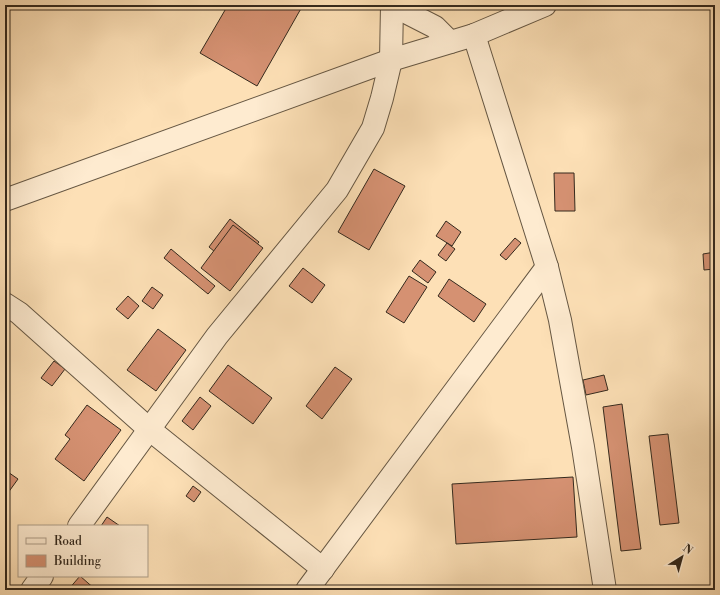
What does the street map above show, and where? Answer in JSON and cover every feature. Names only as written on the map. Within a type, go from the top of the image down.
[{"type":"street","points":[[79,525],[217,336],[337,190],[373,128],[382,98],[391,60],[392,5],[435,27],[450,42]]},
{"type":"street","points":[[5,200],[391,60],[474,35],[545,5]]},
{"type":"street","points":[[474,35],[547,267],[560,320],[583,447],[605,590]]},
{"type":"street","points":[[307,590],[547,267]]},
{"type":"street","points":[[5,304],[19,313],[149,429],[323,568]]},
{"type":"street","points":[[32,590],[41,577]]},
{"type":"building","points":[[228,5],[303,5],[257,86],[200,53]]},
{"type":"building","points":[[374,169],[405,186],[369,250],[338,232]]},
{"type":"building","points":[[554,173],[574,173],[575,211],[555,211]]},
{"type":"building","points":[[230,219],[259,242],[237,270],[209,247]]},
{"type":"building","points":[[446,221],[461,232],[452,246],[436,236]]},
{"type":"building","points":[[233,225],[263,248],[230,291],[201,268]]},
{"type":"building","points":[[515,238],[521,243],[506,260],[500,255]]},
{"type":"building","points":[[447,243],[455,249],[446,261],[438,255]]},
{"type":"building","points":[[171,249],[215,286],[208,294],[164,258]]},
{"type":"building","points":[[715,252],[715,269],[704,270],[703,254]]},
{"type":"building","points":[[420,260],[436,272],[428,283],[412,271]]},
{"type":"building","points":[[303,268],[325,285],[312,303],[289,286]]},
{"type":"building","points":[[409,276],[427,287],[404,323],[386,312]]},
{"type":"building","points":[[449,279],[486,304],[474,322],[438,296]]},
{"type":"building","points":[[152,287],[163,295],[153,309],[142,301]]},
{"type":"building","points":[[128,296],[139,306],[128,319],[116,309]]},
{"type":"building","points":[[158,329],[186,350],[156,391],[127,370]]},
{"type":"building","points":[[54,361],[65,369],[52,386],[41,378]]},
{"type":"building","points":[[228,365],[272,398],[253,424],[209,391]]},
{"type":"building","points":[[335,367],[352,379],[322,419],[306,406]]},
{"type":"building","points":[[604,375],[608,390],[586,395],[583,380]]},
{"type":"building","points":[[200,397],[211,406],[193,430],[182,421]]},
{"type":"building","points":[[622,404],[641,549],[621,551],[603,407]]},
{"type":"building","points":[[87,405],[121,430],[84,481],[55,459],[70,439],[65,435]]},
{"type":"building","points":[[668,434],[679,523],[660,525],[649,436]]},
{"type":"building","points":[[5,470],[18,479],[5,497]]},
{"type":"building","points":[[573,477],[577,537],[456,544],[452,484]]},
{"type":"building","points":[[193,486],[201,492],[194,502],[186,496]]},
{"type":"building","points":[[107,517],[119,525],[102,525]]},
{"type":"building","points":[[79,577],[81,577],[96,590],[68,590]]}]
